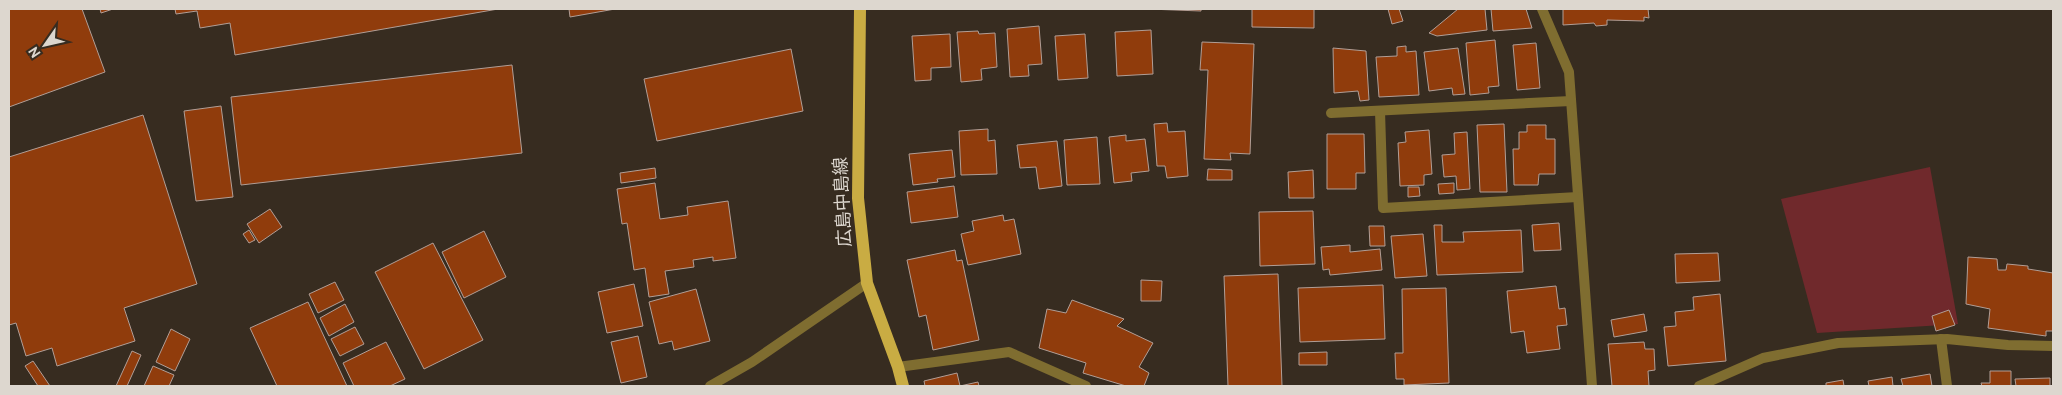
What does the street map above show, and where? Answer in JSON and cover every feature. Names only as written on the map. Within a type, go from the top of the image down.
[{"type":"main road","name":"広島中島線","points":[[860,9],[858,198],[867,282],[898,366],[903,386]]},
{"type":"street","points":[[1542,9],[1570,72],[1592,386]]},
{"type":"street","points":[[1331,113],[1571,101]]},
{"type":"street","points":[[1380,111],[1384,208],[1578,197]]},
{"type":"street","points":[[710,386],[752,362],[867,282]]},
{"type":"street","points":[[1699,386],[1763,358],[1838,343],[1940,339],[2008,345],[2053,346]]},
{"type":"street","points":[[1940,339],[1947,386]]},
{"type":"street","points":[[898,366],[1010,352],[1086,386]]},
{"type":"shaded area","points":[[1930,167],[1958,324],[1817,333],[1781,199]]},
{"type":"building","points":[[9,9],[82,9],[105,72],[9,107]]},
{"type":"building","points":[[100,9],[113,9],[101,13]]},
{"type":"building","points":[[175,9],[498,9],[235,55],[230,23],[200,28],[197,11],[176,14]]},
{"type":"building","points":[[569,9],[615,9],[570,17]]},
{"type":"building","points":[[1148,9],[1201,9],[1201,11]]},
{"type":"building","points":[[1252,9],[1314,9],[1314,28],[1252,27]]},
{"type":"building","points":[[1388,9],[1399,9],[1403,21],[1392,24]]},
{"type":"building","points":[[1458,9],[1485,9],[1487,30],[1437,36],[1429,33]]},
{"type":"building","points":[[1491,9],[1526,9],[1532,28],[1493,31]]},
{"type":"building","points":[[1563,9],[1648,9],[1649,18],[1644,17],[1644,21],[1607,20],[1607,25],[1596,26],[1594,23],[1563,25]]},
{"type":"building","points":[[1039,26],[1042,64],[1028,65],[1029,76],[1010,77],[1007,29]]},
{"type":"building","points":[[1151,30],[1153,74],[1117,76],[1115,32]]},
{"type":"building","points":[[978,31],[979,34],[995,33],[997,67],[981,69],[982,80],[961,82],[957,32]]},
{"type":"building","points":[[950,34],[951,67],[931,68],[931,80],[915,81],[912,36]]},
{"type":"building","points":[[1085,34],[1088,78],[1058,80],[1055,36]]},
{"type":"building","points":[[1495,40],[1499,86],[1488,87],[1489,93],[1470,95],[1466,43]]},
{"type":"building","points":[[1202,42],[1254,44],[1250,154],[1230,153],[1231,160],[1204,159],[1208,70],[1200,70]]},
{"type":"building","points":[[1536,43],[1540,88],[1517,90],[1513,45]]},
{"type":"building","points":[[1406,46],[1406,52],[1416,51],[1419,95],[1379,97],[1376,57],[1397,56],[1397,47]]},
{"type":"building","points":[[1333,48],[1366,51],[1369,100],[1360,101],[1358,91],[1334,93]]},
{"type":"building","points":[[1458,48],[1465,94],[1453,95],[1452,88],[1429,91],[1424,52]]},
{"type":"building","points":[[791,49],[803,111],[657,141],[644,79]]},
{"type":"building","points":[[512,65],[522,153],[241,185],[231,97]]},
{"type":"building","points":[[221,106],[233,197],[196,201],[184,111]]},
{"type":"building","points":[[143,115],[197,284],[124,308],[135,341],[57,366],[52,348],[26,356],[16,323],[9,325],[9,157]]},
{"type":"building","points":[[1167,123],[1168,132],[1185,131],[1188,176],[1167,178],[1165,166],[1157,166],[1154,124]]},
{"type":"building","points":[[1504,124],[1507,192],[1480,192],[1477,125]]},
{"type":"building","points":[[1527,125],[1546,125],[1546,139],[1555,139],[1555,174],[1539,174],[1538,185],[1514,185],[1513,149],[1519,149],[1519,132],[1527,132]]},
{"type":"building","points":[[988,129],[988,141],[995,140],[997,174],[961,175],[959,131]]},
{"type":"building","points":[[1429,130],[1432,174],[1424,175],[1424,185],[1400,186],[1398,143],[1406,142],[1405,132]]},
{"type":"building","points":[[1467,132],[1470,189],[1457,190],[1456,176],[1444,177],[1442,155],[1455,154],[1454,133]]},
{"type":"building","points":[[1327,134],[1364,134],[1365,173],[1356,173],[1356,189],[1327,189]]},
{"type":"building","points":[[1126,135],[1126,141],[1145,139],[1149,171],[1131,173],[1132,181],[1114,183],[1109,137]]},
{"type":"building","points":[[1097,137],[1100,184],[1067,185],[1064,140]]},
{"type":"building","points":[[1057,141],[1062,186],[1039,189],[1036,167],[1020,168],[1017,145]]},
{"type":"building","points":[[952,150],[955,177],[937,179],[938,182],[913,185],[909,154]]},
{"type":"building","points":[[655,168],[656,178],[621,183],[620,173]]},
{"type":"building","points":[[1208,169],[1232,170],[1232,180],[1207,180]]},
{"type":"building","points":[[1313,170],[1314,198],[1289,198],[1288,172]]},
{"type":"building","points":[[655,183],[660,219],[688,215],[687,207],[728,201],[736,258],[713,261],[713,257],[693,260],[694,267],[665,271],[669,294],[649,297],[645,268],[634,270],[627,223],[622,224],[617,189]]},
{"type":"building","points":[[1454,183],[1454,193],[1439,194],[1438,184]]},
{"type":"building","points":[[954,186],[958,217],[911,223],[907,192]]},
{"type":"building","points":[[1408,187],[1419,187],[1420,196],[1408,197]]},
{"type":"building","points":[[270,209],[282,227],[259,243],[247,224]]},
{"type":"building","points":[[1313,211],[1315,264],[1260,266],[1259,212]]},
{"type":"building","points":[[1003,215],[1004,221],[1014,219],[1021,254],[968,265],[961,234],[974,231],[972,221]]},
{"type":"building","points":[[1559,223],[1561,250],[1534,251],[1532,225]]},
{"type":"building","points":[[1434,225],[1442,225],[1442,242],[1464,242],[1463,232],[1521,230],[1523,272],[1437,275]]},
{"type":"building","points":[[1369,226],[1384,226],[1385,246],[1370,246]]},
{"type":"building","points":[[249,230],[255,240],[249,243],[243,234]]},
{"type":"building","points":[[484,231],[506,277],[464,298],[442,252]]},
{"type":"building","points":[[1423,234],[1427,276],[1395,278],[1391,236]]},
{"type":"building","points":[[433,243],[483,340],[424,369],[375,272]]},
{"type":"building","points":[[1350,245],[1350,252],[1380,249],[1382,270],[1330,275],[1329,269],[1323,270],[1321,247]]},
{"type":"building","points":[[955,250],[957,261],[962,260],[979,340],[933,350],[926,315],[919,317],[907,260]]},
{"type":"building","points":[[1718,253],[1720,281],[1676,283],[1675,254]]},
{"type":"building","points":[[1968,257],[1997,259],[1998,270],[2006,270],[2007,264],[2028,266],[2028,269],[2053,273],[2053,331],[2046,331],[2046,336],[1988,328],[1990,309],[1966,304]]},
{"type":"building","points":[[1278,274],[1282,386],[1228,386],[1224,276]]},
{"type":"building","points":[[1141,280],[1162,281],[1161,301],[1141,301]]},
{"type":"building","points":[[335,282],[344,300],[318,313],[309,294]]},
{"type":"building","points":[[634,284],[643,326],[607,333],[598,292]]},
{"type":"building","points":[[1383,285],[1385,339],[1300,342],[1298,288]]},
{"type":"building","points":[[1556,286],[1559,309],[1565,308],[1567,325],[1557,326],[1560,349],[1527,353],[1524,331],[1511,333],[1507,291]]},
{"type":"building","points":[[1446,288],[1449,383],[1404,385],[1404,379],[1396,379],[1395,353],[1403,353],[1402,289]]},
{"type":"building","points":[[696,289],[710,341],[674,350],[672,341],[659,344],[649,302]]},
{"type":"building","points":[[1720,294],[1726,361],[1668,366],[1664,327],[1676,326],[1675,312],[1694,310],[1693,297]]},
{"type":"building","points":[[1072,300],[1124,319],[1117,326],[1153,343],[1139,367],[1149,373],[1144,386],[1126,386],[1083,373],[1086,363],[1039,348],[1047,309],[1066,313]]},
{"type":"building","points":[[308,302],[347,386],[277,386],[250,328]]},
{"type":"building","points":[[345,304],[354,322],[329,336],[320,318]]},
{"type":"building","points":[[1949,310],[1955,325],[1936,331],[1932,316]]},
{"type":"building","points":[[1644,314],[1647,331],[1614,337],[1611,320]]},
{"type":"building","points":[[355,327],[364,344],[340,356],[331,339]]},
{"type":"building","points":[[171,329],[190,339],[175,371],[156,362]]},
{"type":"building","points":[[638,336],[647,377],[621,383],[611,342]]},
{"type":"building","points":[[386,342],[405,379],[390,386],[354,386],[343,363]]},
{"type":"building","points":[[1644,342],[1645,349],[1654,349],[1655,370],[1648,371],[1649,386],[1612,386],[1608,344]]},
{"type":"building","points":[[132,351],[141,355],[127,386],[116,386]]},
{"type":"building","points":[[1327,352],[1327,365],[1299,365],[1299,353]]},
{"type":"building","points":[[33,361],[50,386],[38,386],[25,366]]},
{"type":"building","points":[[153,366],[174,375],[169,386],[144,386]]},
{"type":"building","points":[[1990,371],[2011,371],[2011,386],[1982,386],[1981,383],[1990,383]]},
{"type":"building","points":[[957,373],[960,386],[925,386],[924,381]]},
{"type":"building","points":[[1930,374],[1932,386],[1903,386],[1901,379]]},
{"type":"building","points":[[1892,377],[1893,386],[1869,386],[1868,381]]},
{"type":"building","points":[[2050,378],[2050,386],[2016,386],[2015,379]]},
{"type":"building","points":[[1843,380],[1844,386],[1826,386],[1826,383]]},
{"type":"building","points":[[978,382],[979,386],[960,386]]}]
